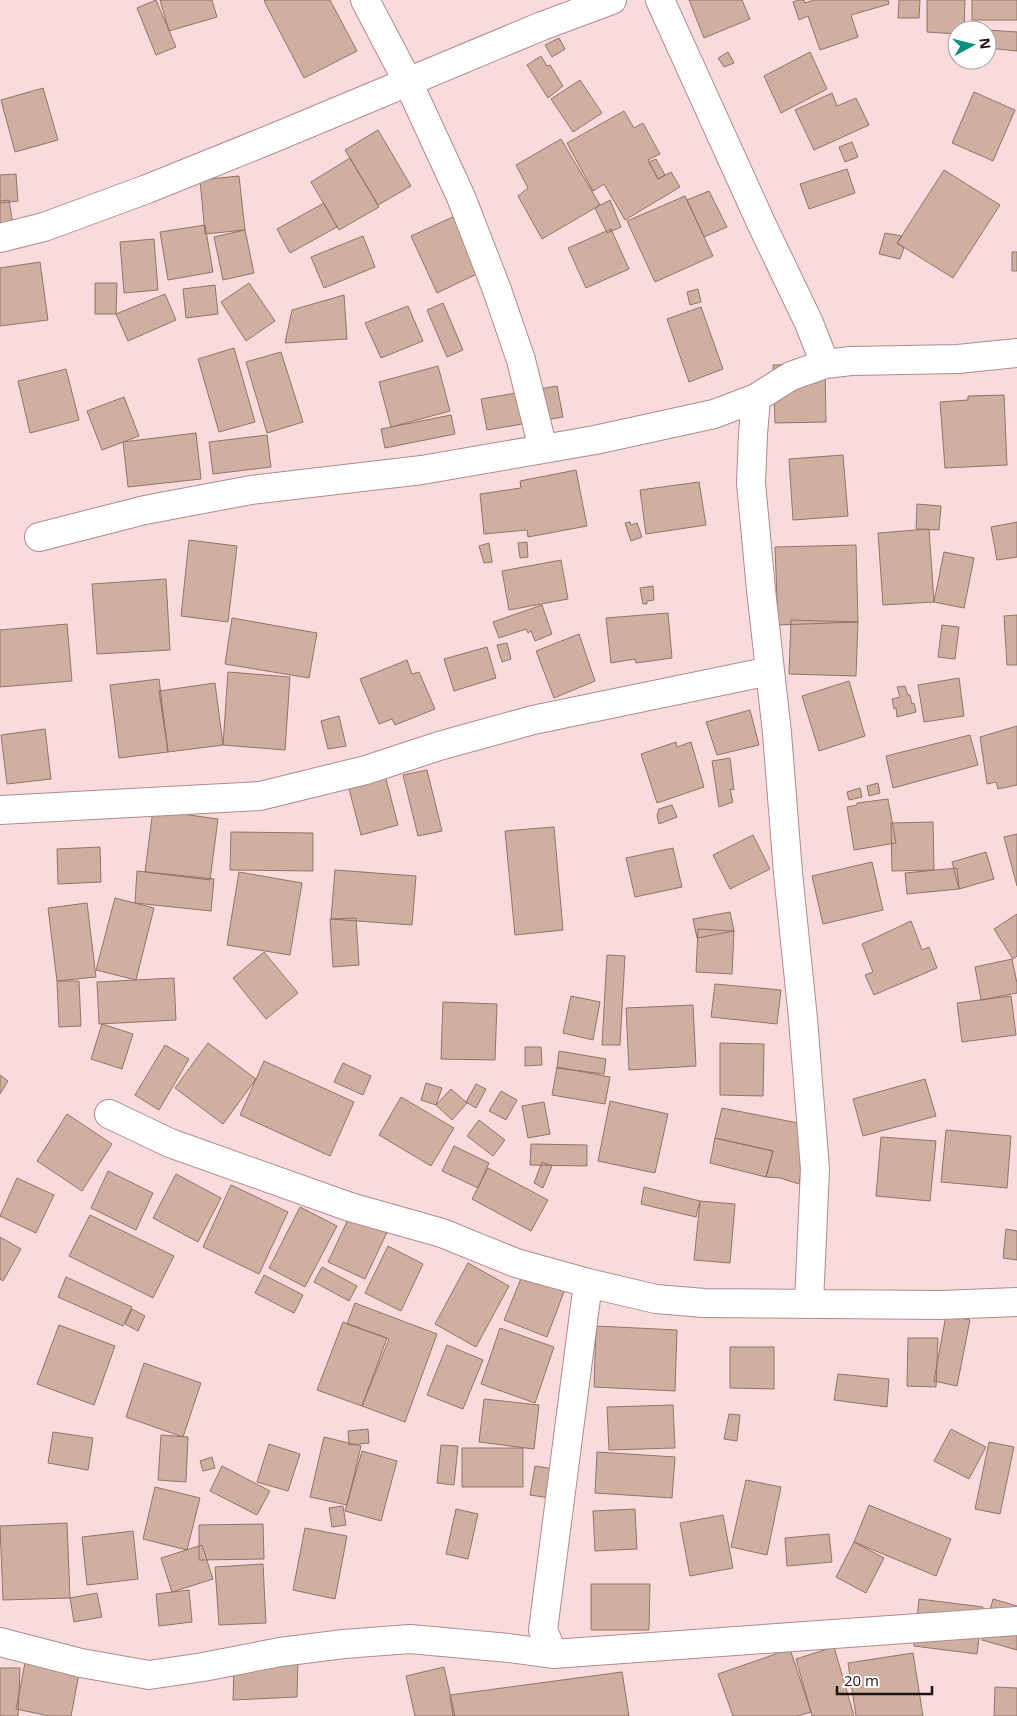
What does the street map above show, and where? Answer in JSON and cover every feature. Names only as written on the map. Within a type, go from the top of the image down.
[{"type":"street","points":[[365,0],[408,82],[461,197],[497,290],[521,360],[543,450]]},
{"type":"street","points":[[0,238],[44,226],[147,189],[542,26],[612,0]]},
{"type":"street","points":[[660,0],[762,225],[809,323],[825,364]]},
{"type":"street","points":[[39,537],[145,510],[251,490],[422,470],[543,450],[714,414],[756,398],[791,376],[825,364],[851,361],[958,359],[1017,353]]},
{"type":"street","points":[[756,398],[752,434],[751,483],[777,734],[815,1170],[809,1303]]},
{"type":"street","points":[[0,810],[260,796],[366,770],[439,746],[533,720],[770,672]]},
{"type":"street","points":[[109,1114],[170,1143],[350,1207],[442,1233],[516,1263],[588,1284],[656,1299],[704,1303],[941,1305],[1017,1302]]},
{"type":"street","points":[[554,1654],[543,1630],[588,1284]]},
{"type":"street","points":[[0,1642],[81,1663],[149,1676],[280,1652],[344,1644],[410,1639],[554,1654],[1017,1621]]},
{"type":"building","points":[[156,0],[176,47],[156,55],[137,8]]},
{"type":"building","points":[[160,0],[212,0],[217,17],[169,31]]},
{"type":"building","points":[[265,0],[330,0],[357,51],[304,78]]},
{"type":"building","points":[[689,0],[742,0],[750,19],[704,38]]},
{"type":"building","points":[[804,0],[805,3],[814,0],[888,0],[889,4],[851,15],[858,37],[820,50],[808,16],[799,20],[793,2]]},
{"type":"building","points":[[899,0],[920,0],[919,18],[898,18]]},
{"type":"building","points":[[927,0],[965,0],[964,20],[947,20],[947,33],[927,32]]},
{"type":"building","points":[[972,0],[1017,0],[1017,20],[972,20]]},
{"type":"building","points":[[997,31],[1017,32],[1017,51],[997,49]]},
{"type":"building","points":[[559,38],[565,49],[552,57],[545,45]]},
{"type":"building","points":[[728,52],[734,63],[724,67],[718,58]]},
{"type":"building","points":[[810,52],[827,89],[781,113],[764,76]]},
{"type":"building","points":[[541,56],[547,66],[550,65],[563,86],[548,98],[527,65]]},
{"type":"building","points":[[580,80],[602,113],[573,132],[551,99]]},
{"type":"building","points":[[43,88],[58,140],[15,152],[1,100]]},
{"type":"building","points":[[974,92],[1015,110],[993,161],[952,143]]},
{"type":"building","points":[[832,93],[837,106],[856,98],[869,125],[814,150],[795,110]]},
{"type":"building","points":[[624,111],[634,128],[643,123],[660,154],[648,160],[658,179],[671,172],[680,187],[625,220],[604,184],[593,191],[567,143]]},
{"type":"building","points":[[378,130],[411,186],[378,205],[345,150]]},
{"type":"building","points":[[561,139],[600,205],[542,239],[518,196],[528,188],[516,165]]},
{"type":"building","points":[[852,142],[858,157],[845,162],[839,147]]},
{"type":"building","points":[[350,158],[379,207],[339,230],[311,182]]},
{"type":"building","points":[[656,159],[665,175],[658,179],[649,162]]},
{"type":"building","points":[[847,169],[855,193],[809,209],[800,184]]},
{"type":"building","points":[[944,170],[1000,205],[953,278],[897,243]]},
{"type":"building","points":[[16,174],[18,201],[0,203],[0,175]]},
{"type":"building","points":[[239,176],[245,230],[205,234],[200,180]]},
{"type":"building","points":[[709,191],[727,227],[704,237],[687,200]]},
{"type":"building","points":[[685,196],[713,256],[655,282],[627,221]]},
{"type":"building","points":[[9,200],[13,225],[0,227],[0,201]]},
{"type":"building","points":[[610,200],[621,227],[607,233],[595,208]]},
{"type":"building","points":[[324,203],[337,227],[290,253],[277,229]]},
{"type":"building","points":[[455,216],[481,272],[437,293],[411,236]]},
{"type":"building","points":[[205,225],[213,272],[168,280],[160,232]]},
{"type":"building","points":[[611,229],[629,269],[586,288],[568,248]]},
{"type":"building","points":[[245,230],[254,273],[223,280],[214,237]]},
{"type":"building","points":[[885,233],[902,236],[897,243],[904,248],[900,259],[879,254]]},
{"type":"building","points":[[363,236],[375,267],[324,288],[311,257]]},
{"type":"building","points":[[154,239],[158,290],[124,293],[120,242]]},
{"type":"building","points":[[1012,252],[1017,252],[1017,271],[1012,271]]},
{"type":"building","points":[[40,262],[48,320],[0,326],[0,268]]},
{"type":"building","points":[[95,283],[117,283],[116,314],[95,314]]},
{"type":"building","points":[[249,283],[275,321],[246,341],[221,302]]},
{"type":"building","points":[[215,285],[218,314],[186,318],[183,289]]},
{"type":"building","points":[[698,289],[701,302],[690,305],[687,292]]},
{"type":"building","points":[[165,294],[176,320],[128,341],[116,314]]},
{"type":"building","points":[[344,295],[347,339],[285,343],[292,310]]},
{"type":"building","points":[[443,303],[463,350],[447,357],[427,310]]},
{"type":"building","points":[[408,306],[423,341],[381,358],[365,323]]},
{"type":"building","points":[[701,307],[723,369],[689,382],[667,319]]},
{"type":"building","points":[[234,348],[255,422],[219,432],[198,359]]},
{"type":"building","points":[[281,352],[303,422],[267,433],[246,362]]},
{"type":"building","points":[[825,364],[826,422],[775,423],[773,365]]},
{"type":"building","points":[[438,366],[450,411],[391,427],[379,382]]},
{"type":"building","points":[[66,369],[79,420],[30,433],[18,381]]},
{"type":"building","points":[[557,386],[563,417],[487,430],[481,399]]},
{"type":"building","points":[[1004,395],[1007,465],[945,468],[940,402],[968,400],[968,396]]},
{"type":"building","points":[[124,397],[139,436],[102,450],[87,411]]},
{"type":"building","points":[[451,415],[455,434],[385,448],[381,429]]},
{"type":"building","points":[[196,433],[201,479],[128,487],[123,442]]},
{"type":"building","points":[[267,435],[271,467],[213,474],[209,442]]},
{"type":"building","points":[[843,455],[848,516],[793,520],[789,459]]},
{"type":"building","points":[[576,470],[587,526],[528,537],[527,530],[484,534],[480,494],[521,488],[520,481]]},
{"type":"building","points":[[699,482],[706,525],[646,534],[640,490]]},
{"type":"building","points":[[917,504],[941,506],[939,530],[916,529]]},
{"type":"building","points":[[630,522],[631,525],[637,523],[642,537],[631,541],[625,523]]},
{"type":"building","points":[[1017,522],[1017,557],[997,560],[991,527]]},
{"type":"building","points":[[929,529],[934,602],[883,605],[878,533]]},
{"type":"building","points":[[189,540],[237,546],[228,622],[181,616]]},
{"type":"building","points":[[527,542],[528,557],[520,558],[518,543]]},
{"type":"building","points":[[489,543],[492,562],[484,563],[479,546]]},
{"type":"building","points":[[856,545],[858,622],[778,625],[775,547]]},
{"type":"building","points":[[944,552],[974,558],[964,608],[934,602]]},
{"type":"building","points":[[561,560],[568,599],[509,610],[502,571]]},
{"type":"building","points":[[166,579],[170,650],[97,654],[92,584]]},
{"type":"building","points":[[653,586],[654,600],[643,604],[640,588]]},
{"type":"building","points":[[542,605],[552,634],[535,641],[531,631],[528,633],[526,629],[499,638],[493,622]]},
{"type":"building","points":[[668,613],[672,658],[636,663],[635,659],[611,663],[606,618]]},
{"type":"building","points":[[1017,615],[1017,665],[1007,665],[1004,616]]},
{"type":"building","points":[[232,618],[317,633],[309,678],[225,664]]},
{"type":"building","points":[[791,620],[858,622],[856,676],[789,674]]},
{"type":"building","points":[[67,624],[72,681],[0,687],[0,630]]},
{"type":"building","points":[[942,625],[959,627],[955,659],[938,657]]},
{"type":"building","points":[[579,634],[595,681],[554,698],[536,651]]},
{"type":"building","points":[[507,643],[511,659],[502,662],[497,645]]},
{"type":"building","points":[[487,647],[496,678],[454,691],[444,659]]},
{"type":"building","points":[[407,660],[412,674],[419,672],[435,709],[395,725],[392,719],[379,724],[360,679]]},
{"type":"building","points":[[228,672],[290,677],[285,750],[223,745]]},
{"type":"building","points":[[959,678],[964,716],[924,722],[918,685]]},
{"type":"building","points":[[159,679],[168,752],[119,758],[110,685]]},
{"type":"building","points":[[849,681],[865,736],[819,751],[802,696]]},
{"type":"building","points":[[215,683],[223,745],[168,752],[159,691]]},
{"type":"building","points":[[905,686],[912,704],[914,703],[916,712],[897,717],[892,699],[900,697],[897,687]]},
{"type":"building","points":[[750,710],[759,745],[717,755],[706,722]]},
{"type":"building","points":[[339,716],[346,746],[328,749],[321,721]]},
{"type":"building","points":[[1017,726],[1017,785],[998,789],[996,782],[987,784],[980,737]]},
{"type":"building","points":[[45,729],[51,779],[7,784],[1,735]]},
{"type":"building","points":[[970,735],[978,765],[893,788],[886,756]]},
{"type":"building","points":[[676,742],[677,747],[691,742],[704,787],[657,803],[641,754]]},
{"type":"building","points":[[730,758],[734,790],[730,789],[733,802],[719,807],[712,761]]},
{"type":"building","points":[[427,770],[442,831],[418,836],[403,775]]},
{"type":"building","points":[[385,775],[398,825],[361,835],[348,785]]},
{"type":"building","points":[[878,783],[880,793],[869,796],[867,786]]},
{"type":"building","points":[[860,788],[862,797],[849,800],[847,792]]},
{"type":"building","points":[[888,799],[896,843],[854,850],[847,807],[857,805],[857,803]]},
{"type":"building","points":[[672,805],[677,817],[659,824],[657,816],[659,809]]},
{"type":"building","points":[[153,810],[218,819],[210,880],[145,872]]},
{"type":"building","points":[[933,822],[934,870],[892,871],[891,823]]},
{"type":"building","points":[[554,827],[563,930],[515,935],[505,831]]},
{"type":"building","points":[[231,832],[313,833],[313,871],[230,870]]},
{"type":"building","points":[[1017,834],[1017,886],[1004,837]]},
{"type":"building","points":[[753,835],[770,869],[730,889],[713,855]]},
{"type":"building","points":[[100,847],[101,882],[58,884],[57,849]]},
{"type":"building","points":[[673,848],[682,887],[635,897],[626,858]]},
{"type":"building","points":[[986,852],[994,879],[959,889],[952,862]]},
{"type":"building","points":[[872,862],[883,910],[823,924],[812,876]]},
{"type":"building","points":[[957,868],[959,889],[907,894],[905,873]]},
{"type":"building","points":[[335,870],[416,876],[412,925],[331,919]]},
{"type":"building","points":[[137,871],[214,879],[211,911],[135,903]]},
{"type":"building","points":[[239,872],[302,883],[290,955],[227,945]]},
{"type":"building","points":[[115,898],[154,908],[136,980],[96,970]]},
{"type":"building","points":[[87,903],[96,977],[57,981],[48,908]]},
{"type":"building","points":[[730,912],[734,931],[697,938],[693,919]]},
{"type":"building","points":[[1017,914],[1017,956],[1013,959],[994,929]]},
{"type":"building","points":[[356,918],[359,965],[333,967],[330,919]]},
{"type":"building","points":[[911,921],[922,950],[929,947],[937,968],[874,995],[865,975],[873,972],[862,944]]},
{"type":"building","points":[[698,929],[734,931],[732,974],[696,972]]},
{"type":"building","points":[[264,952],[298,993],[266,1019],[233,978]]},
{"type":"building","points":[[607,955],[625,956],[620,1045],[602,1045]]},
{"type":"building","points":[[1012,959],[1017,993],[981,1000],[975,967]]},
{"type":"building","points":[[174,978],[176,1020],[99,1024],[97,982]]},
{"type":"building","points":[[57,981],[79,981],[81,1026],[59,1027]]},
{"type":"building","points":[[715,984],[781,990],[777,1024],[711,1017]]},
{"type":"building","points":[[571,996],[600,1002],[593,1040],[563,1033]]},
{"type":"building","points":[[1011,996],[1016,1035],[962,1042],[957,1003]]},
{"type":"building","points":[[443,1002],[497,1004],[495,1060],[441,1059]]},
{"type":"building","points":[[693,1005],[696,1066],[629,1070],[626,1008]]},
{"type":"building","points":[[102,1024],[133,1034],[122,1069],[91,1059]]},
{"type":"building","points":[[208,1043],[256,1079],[223,1124],[175,1088]]},
{"type":"building","points":[[720,1043],[764,1044],[763,1096],[720,1095]]},
{"type":"building","points":[[165,1045],[189,1059],[159,1110],[135,1095]]},
{"type":"building","points":[[525,1047],[541,1047],[542,1065],[525,1066]]},
{"type":"building","points":[[559,1051],[606,1059],[604,1074],[557,1068]]},
{"type":"building","points":[[264,1061],[354,1102],[330,1156],[240,1115]]},
{"type":"building","points":[[343,1063],[371,1076],[363,1095],[334,1082]]},
{"type":"building","points":[[557,1067],[610,1077],[605,1104],[552,1095]]},
{"type":"building","points":[[0,1075],[8,1081],[0,1094]]},
{"type":"building","points":[[925,1079],[936,1116],[863,1136],[853,1099]]},
{"type":"building","points":[[426,1083],[442,1088],[436,1105],[421,1100]]},
{"type":"building","points":[[476,1084],[486,1089],[476,1108],[466,1102]]},
{"type":"building","points":[[451,1089],[467,1103],[452,1120],[436,1105]]},
{"type":"building","points":[[501,1091],[517,1100],[506,1120],[489,1111]]},
{"type":"building","points":[[401,1097],[454,1128],[431,1166],[379,1135]]},
{"type":"building","points":[[610,1101],[668,1114],[655,1173],[598,1161]]},
{"type":"building","points":[[544,1102],[550,1134],[528,1138],[522,1106]]},
{"type":"building","points":[[722,1108],[808,1125],[799,1184],[780,1178],[766,1177],[773,1151],[715,1138]]},
{"type":"building","points":[[67,1114],[112,1144],[82,1191],[37,1161]]},
{"type":"building","points":[[479,1120],[505,1140],[493,1156],[467,1136]]},
{"type":"building","points":[[946,1130],[1011,1136],[1007,1188],[941,1182]]},
{"type":"building","points":[[881,1137],[936,1141],[930,1201],[876,1196]]},
{"type":"building","points":[[715,1138],[773,1151],[766,1177],[710,1163]]},
{"type":"building","points":[[531,1144],[587,1145],[587,1166],[530,1165]]},
{"type":"building","points":[[454,1146],[489,1163],[478,1188],[442,1171]]},
{"type":"building","points":[[542,1162],[552,1166],[543,1188],[534,1183]]},
{"type":"building","points":[[488,1168],[548,1200],[531,1231],[472,1199]]},
{"type":"building","points":[[108,1171],[153,1193],[136,1230],[91,1208]]},
{"type":"building","points":[[176,1174],[221,1198],[198,1242],[153,1218]]},
{"type":"building","points":[[17,1178],[54,1195],[36,1233],[0,1216]]},
{"type":"building","points":[[231,1185],[288,1212],[259,1274],[203,1247]]},
{"type":"building","points":[[644,1187],[700,1201],[696,1217],[641,1204]]},
{"type":"building","points":[[700,1201],[735,1204],[730,1263],[694,1260]]},
{"type":"building","points":[[300,1207],[337,1226],[305,1287],[269,1268]]},
{"type":"building","points":[[352,1211],[389,1228],[365,1279],[328,1262]]},
{"type":"building","points":[[90,1215],[174,1256],[153,1298],[69,1256]]},
{"type":"building","points":[[1006,1229],[1017,1231],[1017,1260],[1003,1258]]},
{"type":"building","points":[[0,1237],[21,1249],[3,1281],[0,1279]]},
{"type":"building","points":[[388,1246],[423,1264],[401,1311],[365,1293]]},
{"type":"building","points":[[468,1263],[509,1286],[476,1347],[435,1324]]},
{"type":"building","points":[[527,1264],[568,1281],[547,1337],[504,1320]]},
{"type":"building","points":[[322,1267],[357,1286],[349,1301],[314,1282]]},
{"type":"building","points":[[264,1275],[303,1295],[294,1313],[255,1293]]},
{"type":"building","points":[[66,1277],[132,1307],[123,1326],[58,1297]]},
{"type":"building","points":[[355,1303],[437,1334],[405,1422],[362,1406],[389,1339],[347,1324]]},
{"type":"building","points":[[132,1309],[145,1316],[138,1331],[125,1324]]},
{"type":"building","points":[[946,1315],[970,1320],[957,1386],[934,1381]]},
{"type":"building","points":[[343,1322],[387,1338],[362,1406],[317,1390]]},
{"type":"building","points":[[59,1325],[115,1346],[94,1405],[37,1384]]},
{"type":"building","points":[[596,1326],[677,1330],[675,1391],[594,1387]]},
{"type":"building","points":[[500,1328],[554,1347],[535,1403],[481,1384]]},
{"type":"building","points":[[908,1338],[938,1338],[936,1387],[907,1386]]},
{"type":"building","points":[[447,1345],[483,1360],[463,1409],[427,1395]]},
{"type":"building","points":[[730,1347],[774,1347],[774,1389],[730,1388]]},
{"type":"building","points":[[144,1363],[201,1383],[183,1437],[126,1417]]},
{"type":"building","points":[[838,1374],[889,1379],[887,1407],[834,1400]]},
{"type":"building","points":[[484,1399],[539,1405],[534,1449],[479,1442]]},
{"type":"building","points":[[673,1405],[675,1448],[609,1450],[607,1407]]},
{"type":"building","points":[[729,1414],[740,1415],[737,1441],[724,1439]]},
{"type":"building","points":[[368,1429],[369,1443],[349,1445],[348,1431]]},
{"type":"building","points":[[951,1429],[986,1447],[969,1479],[934,1461]]},
{"type":"building","points":[[53,1432],[93,1438],[88,1470],[48,1463]]},
{"type":"building","points":[[161,1435],[188,1437],[186,1482],[158,1480]]},
{"type":"building","points":[[324,1437],[361,1446],[347,1505],[310,1497]]},
{"type":"building","points":[[989,1442],[1014,1447],[1000,1514],[975,1509]]},
{"type":"building","points":[[269,1444],[300,1454],[288,1491],[257,1482]]},
{"type":"building","points":[[441,1445],[458,1446],[454,1485],[437,1483]]},
{"type":"building","points":[[462,1448],[523,1448],[523,1487],[462,1487]]},
{"type":"building","points":[[362,1451],[397,1461],[381,1521],[345,1511]]},
{"type":"building","points":[[597,1452],[675,1457],[672,1498],[595,1493]]},
{"type":"building","points":[[212,1457],[215,1468],[203,1471],[200,1461]]},
{"type":"building","points":[[222,1466],[270,1491],[257,1515],[210,1491]]},
{"type":"building","points":[[535,1466],[554,1469],[550,1498],[530,1495]]},
{"type":"building","points":[[746,1480],[781,1487],[767,1555],[731,1547]]},
{"type":"building","points":[[155,1487],[200,1498],[187,1550],[143,1539]]},
{"type":"building","points":[[869,1505],[951,1539],[936,1576],[854,1542]]},
{"type":"building","points":[[343,1506],[346,1525],[332,1527],[329,1508]]},
{"type":"building","points":[[456,1509],[478,1514],[468,1559],[446,1554]]},
{"type":"building","points":[[635,1509],[637,1549],[595,1551],[593,1511]]},
{"type":"building","points":[[723,1515],[733,1568],[690,1576],[680,1523]]},
{"type":"building","points":[[67,1523],[70,1598],[3,1600],[0,1526]]},
{"type":"building","points":[[263,1524],[264,1559],[199,1560],[199,1525]]},
{"type":"building","points":[[305,1528],[347,1536],[335,1599],[293,1590]]},
{"type":"building","points":[[133,1531],[138,1579],[87,1585],[82,1537]]},
{"type":"building","points":[[829,1534],[832,1562],[787,1566],[785,1538]]},
{"type":"building","points":[[854,1542],[884,1558],[866,1593],[836,1577]]},
{"type":"building","points":[[202,1545],[213,1579],[172,1592],[161,1558]]},
{"type":"building","points":[[263,1564],[266,1623],[219,1625],[215,1567]]},
{"type":"building","points":[[591,1584],[650,1584],[649,1630],[591,1630]]},
{"type":"building","points":[[189,1590],[192,1622],[159,1626],[156,1594]]},
{"type":"building","points":[[97,1593],[102,1617],[74,1622],[70,1598]]},
{"type":"building","points":[[919,1599],[983,1607],[977,1654],[914,1646]]},
{"type":"building","points":[[993,1599],[1017,1606],[1017,1650],[982,1640]]},
{"type":"building","points":[[834,1647],[854,1716],[812,1716],[796,1659]]},
{"type":"building","points":[[790,1649],[811,1712],[798,1716],[733,1716],[718,1674]]},
{"type":"building","points":[[913,1653],[923,1716],[856,1716],[848,1663]]},
{"type":"building","points":[[298,1661],[297,1697],[233,1700],[234,1668]]},
{"type":"building","points":[[25,1663],[79,1674],[71,1716],[49,1716],[16,1709]]},
{"type":"building","points":[[444,1667],[455,1716],[415,1716],[406,1676]]},
{"type":"building","points":[[0,1668],[20,1668],[18,1716],[0,1716]]},
{"type":"building","points":[[622,1672],[629,1716],[453,1716],[450,1695]]},
{"type":"building","points":[[995,1687],[1017,1688],[1017,1716],[994,1716]]}]
